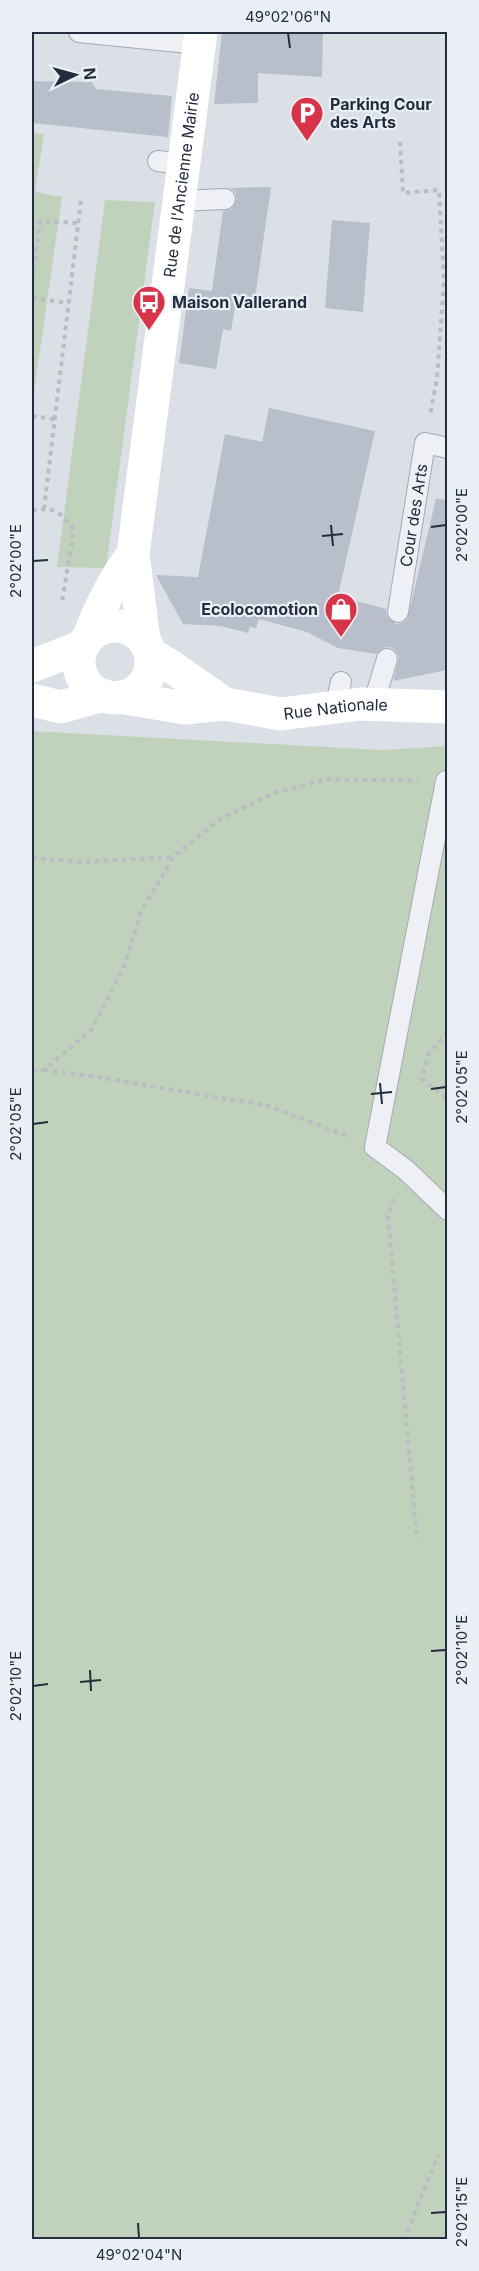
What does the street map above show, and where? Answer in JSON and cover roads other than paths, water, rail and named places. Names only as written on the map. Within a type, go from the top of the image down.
[{"type":"street","name":"Rue de l'Ancienne Mairie","points":[[147,647],[133,554],[179,201],[171,162],[200,38]]},
{"type":"street","name":"Rue de l'Ancienne Mairie","points":[[86,641],[99,609],[133,554]]},
{"type":"street","points":[[32,666],[86,641],[108,626],[127,628],[147,647],[149,674],[138,690],[111,696],[87,684],[80,665],[86,641]]},
{"type":"street","name":"Rue Nationale","points":[[147,647],[225,704]]},
{"type":"street","name":"Rue Nationale","points":[[32,700],[61,707],[111,696],[184,708],[225,704],[282,714],[338,694],[373,705],[447,706]]},
{"type":"lane","points":[[79,32],[200,38]]},
{"type":"lane","points":[[179,201],[225,199]]},
{"type":"lane","name":"Cour des Arts","points":[[398,612],[425,443],[447,448]]},
{"type":"lane","points":[[373,705],[387,659]]},
{"type":"lane","points":[[446,781],[375,1147],[406,1170],[447,1210]]},
{"type":"place","name":"Parking Cour des Arts","points":[[307,142]]},
{"type":"place","name":"Maison Vallerand","points":[[149,331]]},
{"type":"place","name":"Ecolocomotion","points":[[341,638]]}]
